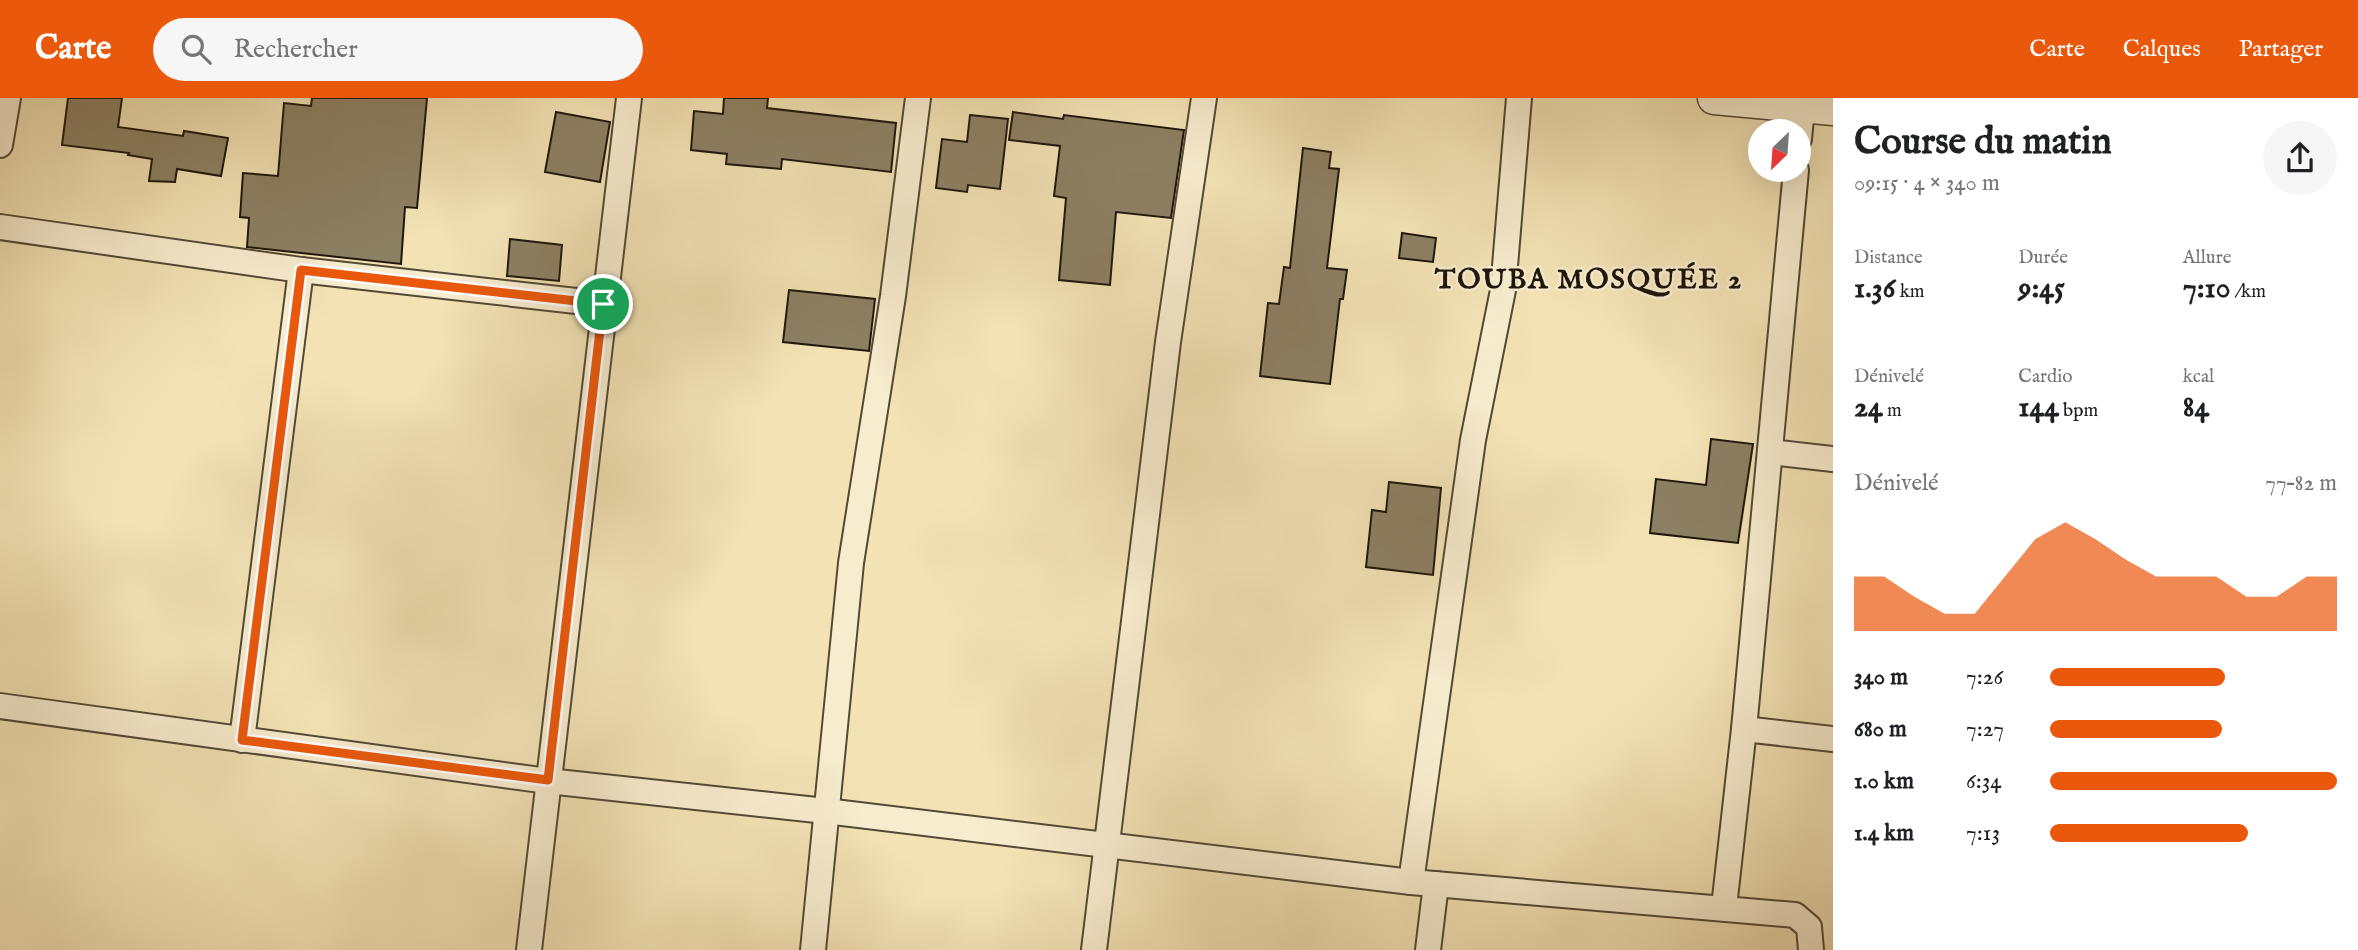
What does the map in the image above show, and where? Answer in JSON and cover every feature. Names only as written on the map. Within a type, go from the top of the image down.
[{"type":"street","points":[[0,145],[8,98]]},
{"type":"street","points":[[529,950],[629,98]]},
{"type":"street","points":[[813,950],[851,563],[893,296],[918,98]]},
{"type":"street","points":[[1094,950],[1168,342],[1204,98]]},
{"type":"street","points":[[1412,882],[1474,440],[1503,290],[1519,98]]},
{"type":"street","points":[[1714,98],[1802,102],[1833,109]]},
{"type":"street","points":[[1724,907],[1744,729],[1795,182]]},
{"type":"street","points":[[0,227],[301,270],[603,304]]},
{"type":"street","points":[[242,740],[301,270]]},
{"type":"street","points":[[1770,452],[1833,458]]},
{"type":"street","points":[[0,706],[548,780],[1412,882],[1795,915],[1810,927],[1811,950]]},
{"type":"street","points":[[1744,729],[1833,739]]},
{"type":"street","points":[[1428,950],[1436,884]]},
{"type":"building","points":[[68,98],[122,98],[118,127],[183,136],[184,131],[228,138],[221,176],[177,169],[175,182],[149,181],[152,159],[128,155],[129,153],[62,145]]},
{"type":"building","points":[[312,98],[427,98],[417,208],[405,207],[401,264],[247,247],[249,218],[240,217],[243,173],[278,176],[284,103],[311,106]]},
{"type":"building","points":[[724,98],[768,98],[767,108],[896,123],[891,172],[782,159],[781,169],[726,164],[727,154],[691,150],[694,111],[723,114]]},
{"type":"building","points":[[556,112],[610,122],[600,182],[545,172]]},
{"type":"building","points":[[1013,112],[1063,119],[1064,115],[1184,130],[1171,218],[1116,212],[1110,285],[1059,280],[1066,198],[1054,196],[1060,146],[1009,140]]},
{"type":"building","points":[[970,115],[1008,119],[1000,189],[968,185],[967,192],[936,188],[942,139],[967,142]]},
{"type":"building","points":[[1303,148],[1331,152],[1329,168],[1339,169],[1327,268],[1347,270],[1343,299],[1340,299],[1330,384],[1260,376],[1268,303],[1279,304],[1284,267],[1290,268]]},
{"type":"building","points":[[1402,233],[1436,238],[1433,262],[1399,258]]},
{"type":"building","points":[[510,239],[562,245],[559,281],[507,276]]},
{"type":"building","points":[[789,290],[875,299],[869,351],[783,342]]},
{"type":"building","points":[[1711,439],[1753,444],[1738,543],[1650,533],[1656,479],[1706,485]]},
{"type":"building","points":[[1389,482],[1441,488],[1433,575],[1366,567],[1372,510],[1386,512]]},
{"type":"district","name":"TOUBA MOSQUÉE 2","points":[[1589,280]]},
{"type":"route","points":[[301,270],[603,304],[548,780],[242,740],[301,270]]}]
